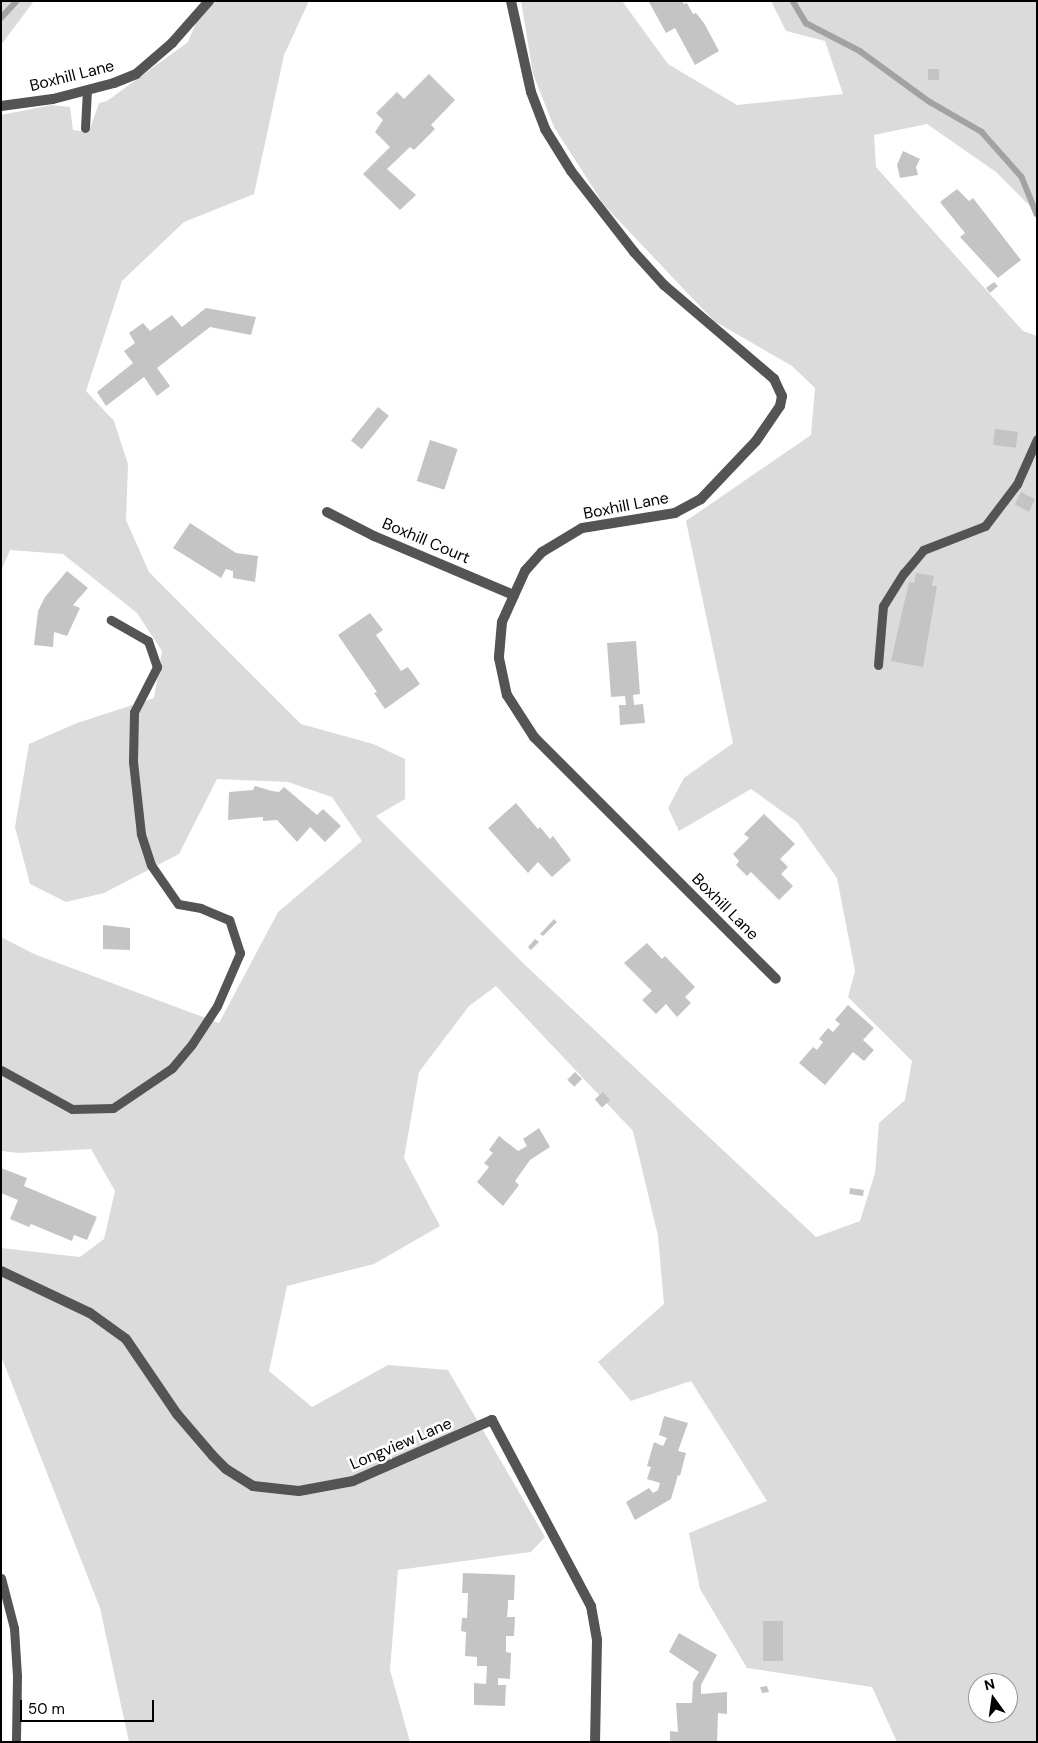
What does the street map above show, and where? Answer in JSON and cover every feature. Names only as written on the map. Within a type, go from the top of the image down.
[{"type":"street","name":"Boxhill Lane","points":[[1,106],[114,83],[150,65],[209,1]]},
{"type":"street","name":"Boxhill Lane","points":[[512,1],[530,92],[545,129],[571,171],[652,272],[722,338],[774,378],[782,396],[780,406],[756,441],[701,499],[675,513],[582,528],[542,552],[525,571],[502,622],[499,658],[507,695],[520,721],[776,979]]},
{"type":"street","name":"Boxhill Court","points":[[327,512],[374,536],[514,594]]},
{"type":"street","name":"Longview Lane","points":[[1,1271],[90,1313],[126,1339],[178,1414],[213,1456],[226,1469],[252,1486],[299,1491],[353,1481],[492,1420],[591,1606],[597,1640],[595,1742]]},
{"type":"lane","points":[[85,128],[87,90]]},
{"type":"lane","points":[[878,666],[883,606],[904,573],[923,550],[985,526],[1017,484],[1037,439]]},
{"type":"lane","points":[[1,1070],[72,1108],[113,1108],[172,1068],[192,1044],[217,1006],[240,953],[229,920],[200,908],[178,904],[151,865],[141,834],[133,761],[134,712],[157,667],[148,641],[111,620]]},
{"type":"lane","points":[[1,1578],[14,1628],[18,1676],[16,1742]]},
{"type":"shaded area","points":[[1,1],[34,1],[1,45]]},
{"type":"shaded area","points":[[205,1],[309,1],[284,55],[254,194],[184,222],[122,281],[86,391],[114,421],[128,464],[126,520],[149,572],[301,724],[373,744],[405,759],[405,799],[376,816],[525,965],[816,1237],[860,1221],[875,1173],[879,1123],[905,1100],[912,1061],[848,997],[855,971],[837,878],[797,822],[751,789],[679,831],[668,808],[684,778],[733,743],[686,521],[811,435],[815,388],[792,366],[714,321],[604,205],[554,127],[533,74],[521,1],[622,1],[668,64],[737,105],[843,94],[825,41],[786,31],[771,1],[1037,1],[1037,213],[996,172],[927,124],[874,135],[876,167],[1023,331],[1037,336],[1037,1742],[897,1742],[872,1687],[747,1668],[700,1589],[689,1533],[767,1501],[691,1381],[631,1401],[598,1362],[664,1304],[658,1236],[633,1131],[496,986],[469,1006],[419,1072],[404,1158],[440,1226],[374,1264],[287,1286],[269,1371],[312,1407],[388,1365],[448,1370],[545,1537],[531,1552],[398,1570],[390,1670],[410,1742],[129,1742],[100,1608],[1,1356],[1,1248],[80,1257],[104,1239],[115,1191],[91,1149],[19,1153],[1,1151],[1,937],[34,954],[219,1023],[278,912],[362,841],[332,797],[288,782],[217,779],[179,854],[104,893],[66,902],[30,884],[15,827],[29,744],[77,723],[154,698],[162,651],[137,613],[63,554],[10,550],[1,571],[1,115],[52,105],[70,107],[73,130],[89,132],[99,103],[107,101],[188,42]]},
{"type":"building","points":[[682,1],[684,4],[687,3],[693,14],[696,13],[704,23],[719,51],[695,65],[675,28],[666,33],[649,2]]},
{"type":"building","points":[[928,69],[939,69],[939,80],[928,80]]},
{"type":"building","points":[[429,74],[455,100],[431,125],[435,129],[414,150],[410,147],[387,169],[416,195],[400,210],[363,174],[390,147],[375,132],[383,120],[376,113],[397,92],[404,99]]},
{"type":"building","points":[[903,151],[920,159],[916,167],[918,175],[900,178],[897,165]]},
{"type":"building","points":[[957,189],[969,201],[973,198],[1021,260],[998,278],[960,237],[965,233],[940,202]]},
{"type":"building","points":[[994,282],[998,286],[990,293],[986,288]]},
{"type":"building","points":[[206,308],[256,317],[251,335],[210,327],[157,368],[170,386],[157,396],[144,377],[106,406],[97,392],[133,363],[124,351],[135,343],[129,333],[143,323],[150,331],[172,315],[182,327]]},
{"type":"building","points":[[378,407],[389,416],[362,449],[351,440]]},
{"type":"building","points":[[995,429],[1018,432],[1016,448],[993,445]]},
{"type":"building","points":[[430,440],[458,449],[444,490],[417,481]]},
{"type":"building","points":[[1021,492],[1035,499],[1029,512],[1015,504]]},
{"type":"building","points":[[190,523],[236,553],[258,556],[255,582],[233,578],[233,571],[226,569],[221,578],[173,548]]},
{"type":"building","points":[[67,571],[88,588],[73,605],[80,608],[67,636],[54,632],[53,647],[34,645],[38,611],[45,597]]},
{"type":"building","points":[[916,573],[934,576],[932,586],[937,586],[923,667],[891,661],[909,582],[914,583]]},
{"type":"building","points":[[370,613],[383,630],[376,635],[401,671],[408,667],[420,684],[385,709],[374,693],[377,692],[338,635]]},
{"type":"building","points":[[636,641],[640,694],[633,695],[634,705],[643,704],[645,723],[620,725],[619,705],[626,705],[625,696],[611,697],[607,643]]},
{"type":"building","points":[[255,786],[279,792],[284,787],[317,815],[323,809],[341,826],[325,842],[310,827],[297,842],[277,820],[263,821],[263,817],[228,820],[229,792],[253,790]]},
{"type":"building","points":[[516,803],[538,829],[540,827],[550,839],[553,836],[571,860],[552,877],[538,862],[528,873],[488,828]]},
{"type":"building","points":[[764,814],[795,844],[780,859],[788,867],[781,874],[793,886],[779,900],[751,872],[747,876],[736,865],[739,861],[733,854],[749,838],[744,834]]},
{"type":"building","points":[[554,919],[557,922],[543,936],[540,934]]},
{"type":"building","points":[[103,925],[130,928],[130,950],[103,949]]},
{"type":"building","points":[[535,939],[539,942],[531,950],[528,947]]},
{"type":"building","points":[[647,943],[662,959],[665,956],[695,987],[685,997],[691,1003],[677,1017],[666,1004],[656,1014],[642,1000],[652,991],[624,963]]},
{"type":"building","points":[[848,1005],[874,1028],[863,1040],[874,1050],[864,1061],[853,1052],[825,1085],[799,1063],[813,1047],[817,1050],[823,1042],[819,1039],[828,1028],[833,1032],[840,1024],[835,1020]]},
{"type":"building","points":[[575,1072],[582,1079],[574,1087],[567,1080]]},
{"type":"building","points":[[603,1092],[610,1100],[602,1108],[595,1099]]},
{"type":"building","points":[[539,1128],[550,1147],[530,1160],[515,1181],[519,1185],[503,1206],[477,1182],[489,1167],[484,1163],[493,1153],[489,1150],[499,1136],[518,1151],[527,1146],[523,1139]]},
{"type":"building","points":[[1,1168],[27,1178],[24,1186],[97,1217],[87,1240],[74,1235],[72,1241],[31,1224],[29,1227],[10,1219],[18,1200],[1,1193]]},
{"type":"building","points":[[850,1188],[864,1190],[863,1196],[849,1194]]},
{"type":"building","points":[[664,1416],[688,1423],[678,1451],[686,1453],[680,1476],[678,1475],[671,1499],[635,1520],[626,1502],[649,1488],[653,1493],[658,1490],[660,1483],[647,1479],[651,1467],[647,1466],[654,1442],[663,1446],[667,1438],[659,1435]]},
{"type":"building","points":[[463,1573],[515,1575],[514,1600],[508,1600],[507,1617],[515,1617],[514,1636],[506,1636],[506,1652],[511,1653],[510,1679],[498,1678],[498,1685],[506,1685],[505,1706],[474,1705],[474,1683],[486,1684],[487,1666],[477,1666],[477,1657],[465,1656],[466,1632],[461,1631],[462,1618],[467,1618],[468,1593],[462,1593]]},
{"type":"building","points":[[763,1621],[783,1621],[783,1661],[763,1661]]},
{"type":"building","points":[[679,1633],[717,1655],[701,1685],[701,1694],[727,1692],[727,1714],[718,1713],[717,1742],[670,1742],[670,1731],[678,1732],[676,1703],[692,1703],[693,1682],[699,1672],[669,1652]]},
{"type":"building","points":[[767,1686],[769,1692],[762,1693],[760,1687]]},
{"type":"waterway","points":[[1,18],[17,1]]},
{"type":"waterway","points":[[793,1],[806,23],[860,51],[930,102],[982,132],[1022,177],[1037,214]]}]
